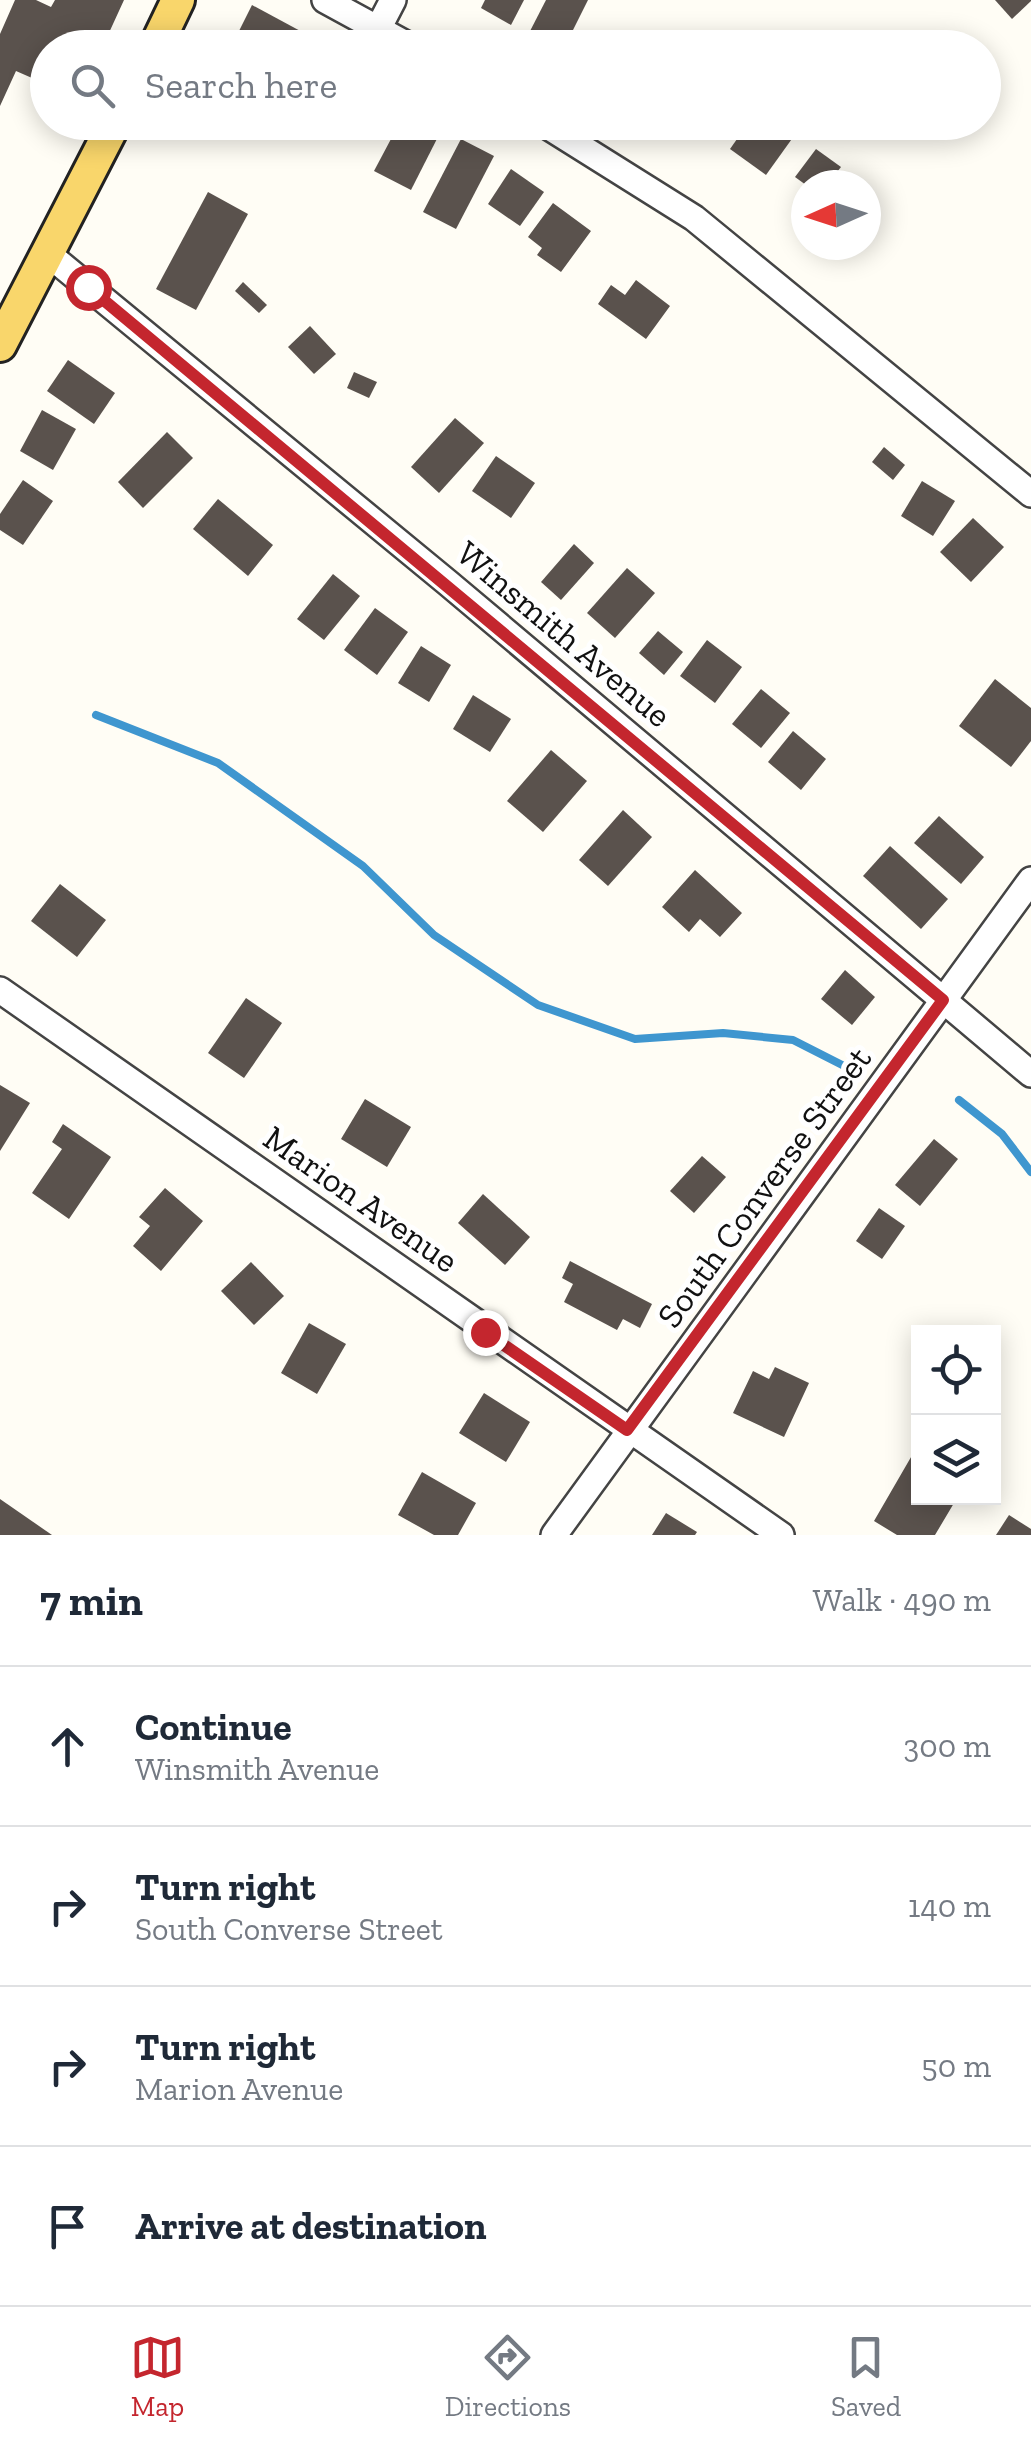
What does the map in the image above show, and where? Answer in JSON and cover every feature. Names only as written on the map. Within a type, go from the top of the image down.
[{"type":"main road","points":[[164,30],[178,0]]},
{"type":"main road","points":[[0,346],[107,140]]},
{"type":"street","points":[[325,0],[378,29],[393,0]]},
{"type":"street","points":[[570,140],[694,218],[1031,494]]},
{"type":"street","name":"Winsmith Avenue","points":[[47,254],[493,620],[1031,1074]]},
{"type":"street","name":"South Converse Street","points":[[554,1535],[1031,880]]},
{"type":"street","name":"Marion Avenue","points":[[0,990],[367,1242],[627,1430],[781,1535]]},
{"type":"building","points":[[15,0],[36,0],[51,7],[55,0],[124,0],[110,30],[30,30],[30,77],[16,71],[0,106],[0,34]]},
{"type":"building","points":[[485,0],[524,0],[511,25],[481,8]]},
{"type":"building","points":[[546,0],[588,0],[573,30],[531,30]]},
{"type":"building","points":[[995,0],[1031,0],[1031,1],[1012,19]]},
{"type":"building","points":[[252,5],[298,30],[240,30]]},
{"type":"building","points":[[390,140],[436,140],[411,190],[374,171]]},
{"type":"building","points":[[460,140],[494,156],[456,229],[423,212]]},
{"type":"building","points":[[736,140],[791,140],[766,175],[730,149]]},
{"type":"building","points":[[816,149],[841,167],[839,170],[800,170]]},
{"type":"building","points":[[511,169],[544,192],[520,226],[488,204]]},
{"type":"building","points":[[208,192],[248,214],[196,310],[156,289]]},
{"type":"building","points":[[553,203],[591,231],[561,272],[537,255],[542,248],[528,237]]},
{"type":"building","points":[[636,280],[670,306],[646,339],[598,304],[611,285],[625,295]]},
{"type":"building","points":[[243,282],[267,305],[259,313],[235,291]]},
{"type":"building","points":[[310,326],[336,354],[314,374],[288,347]]},
{"type":"building","points":[[68,360],[115,393],[94,424],[47,391]]},
{"type":"building","points":[[354,372],[377,382],[369,398],[347,388]]},
{"type":"building","points":[[42,410],[76,429],[53,470],[20,451]]},
{"type":"building","points":[[455,418],[484,443],[439,493],[411,467]]},
{"type":"building","points":[[167,432],[193,458],[143,508],[118,482]]},
{"type":"building","points":[[884,447],[905,465],[893,480],[872,462]]},
{"type":"building","points":[[496,456],[535,483],[511,518],[472,491]]},
{"type":"building","points":[[23,480],[53,501],[23,545],[0,530],[0,514]]},
{"type":"building","points":[[922,481],[955,501],[933,536],[901,516]]},
{"type":"building","points":[[218,499],[273,545],[248,576],[193,529]]},
{"type":"building","points":[[973,518],[1004,547],[971,582],[940,552]]},
{"type":"building","points":[[574,544],[594,563],[561,600],[541,582]]},
{"type":"building","points":[[627,568],[655,593],[615,638],[587,613]]},
{"type":"building","points":[[333,574],[360,596],[324,640],[297,619]]},
{"type":"building","points":[[375,608],[408,632],[377,675],[344,650]]},
{"type":"building","points":[[658,631],[683,652],[664,675],[639,653]]},
{"type":"building","points":[[707,640],[742,667],[715,703],[680,676]]},
{"type":"building","points":[[421,646],[451,665],[429,702],[398,683]]},
{"type":"building","points":[[995,679],[1031,708],[1031,741],[1011,767],[959,726]]},
{"type":"building","points":[[761,689],[790,713],[761,748],[732,724]]},
{"type":"building","points":[[473,695],[511,719],[490,752],[453,729]]},
{"type":"building","points":[[793,731],[826,759],[801,790],[768,762]]},
{"type":"building","points":[[551,750],[587,781],[543,832],[507,801]]},
{"type":"building","points":[[623,810],[652,837],[608,886],[579,860]]},
{"type":"building","points":[[939,816],[984,857],[961,884],[914,843]]},
{"type":"building","points":[[890,846],[948,899],[921,929],[863,876]]},
{"type":"building","points":[[695,870],[742,913],[720,937],[700,919],[689,932],[662,907]]},
{"type":"building","points":[[60,884],[106,920],[77,957],[31,921]]},
{"type":"building","points":[[845,970],[875,997],[852,1025],[821,999]]},
{"type":"building","points":[[246,998],[282,1023],[244,1078],[208,1053]]},
{"type":"building","points":[[0,1085],[30,1103],[0,1151]]},
{"type":"building","points":[[365,1099],[411,1127],[387,1167],[341,1139]]},
{"type":"building","points":[[63,1124],[111,1157],[69,1219],[32,1193],[62,1149],[52,1142]]},
{"type":"building","points":[[934,1139],[958,1159],[920,1206],[895,1185]]},
{"type":"building","points":[[702,1156],[726,1177],[694,1213],[670,1191]]},
{"type":"building","points":[[165,1188],[203,1221],[161,1271],[133,1246],[150,1226],[139,1217]]},
{"type":"building","points":[[483,1194],[530,1237],[505,1265],[458,1223]]},
{"type":"building","points":[[879,1208],[905,1226],[882,1259],[856,1241]]},
{"type":"building","points":[[570,1261],[652,1304],[640,1328],[623,1319],[617,1330],[564,1302],[573,1284],[562,1278]]},
{"type":"building","points":[[251,1262],[284,1296],[254,1325],[221,1291]]},
{"type":"building","points":[[309,1323],[346,1344],[317,1394],[281,1373]]},
{"type":"building","points":[[775,1367],[809,1383],[784,1437],[733,1413],[753,1371],[769,1379]]},
{"type":"building","points":[[484,1393],[530,1422],[506,1462],[459,1433]]},
{"type":"building","points":[[911,1457],[911,1505],[953,1505],[935,1535],[897,1535],[874,1521]]},
{"type":"building","points":[[422,1472],[476,1503],[458,1535],[434,1535],[398,1515]]},
{"type":"building","points":[[0,1499],[52,1535],[0,1535]]},
{"type":"building","points":[[666,1513],[697,1532],[695,1535],[652,1535]]},
{"type":"building","points":[[1009,1515],[1031,1529],[1031,1535],[996,1535]]},
{"type":"waterway","points":[[96,715],[218,763],[363,866],[434,935],[538,1005],[635,1039],[723,1033],[793,1040],[852,1070]]},
{"type":"waterway","points":[[959,1100],[1002,1134],[1031,1172]]},
{"type":"route","points":[[88,287],[448,583],[943,1000],[627,1430],[485,1332]]}]
